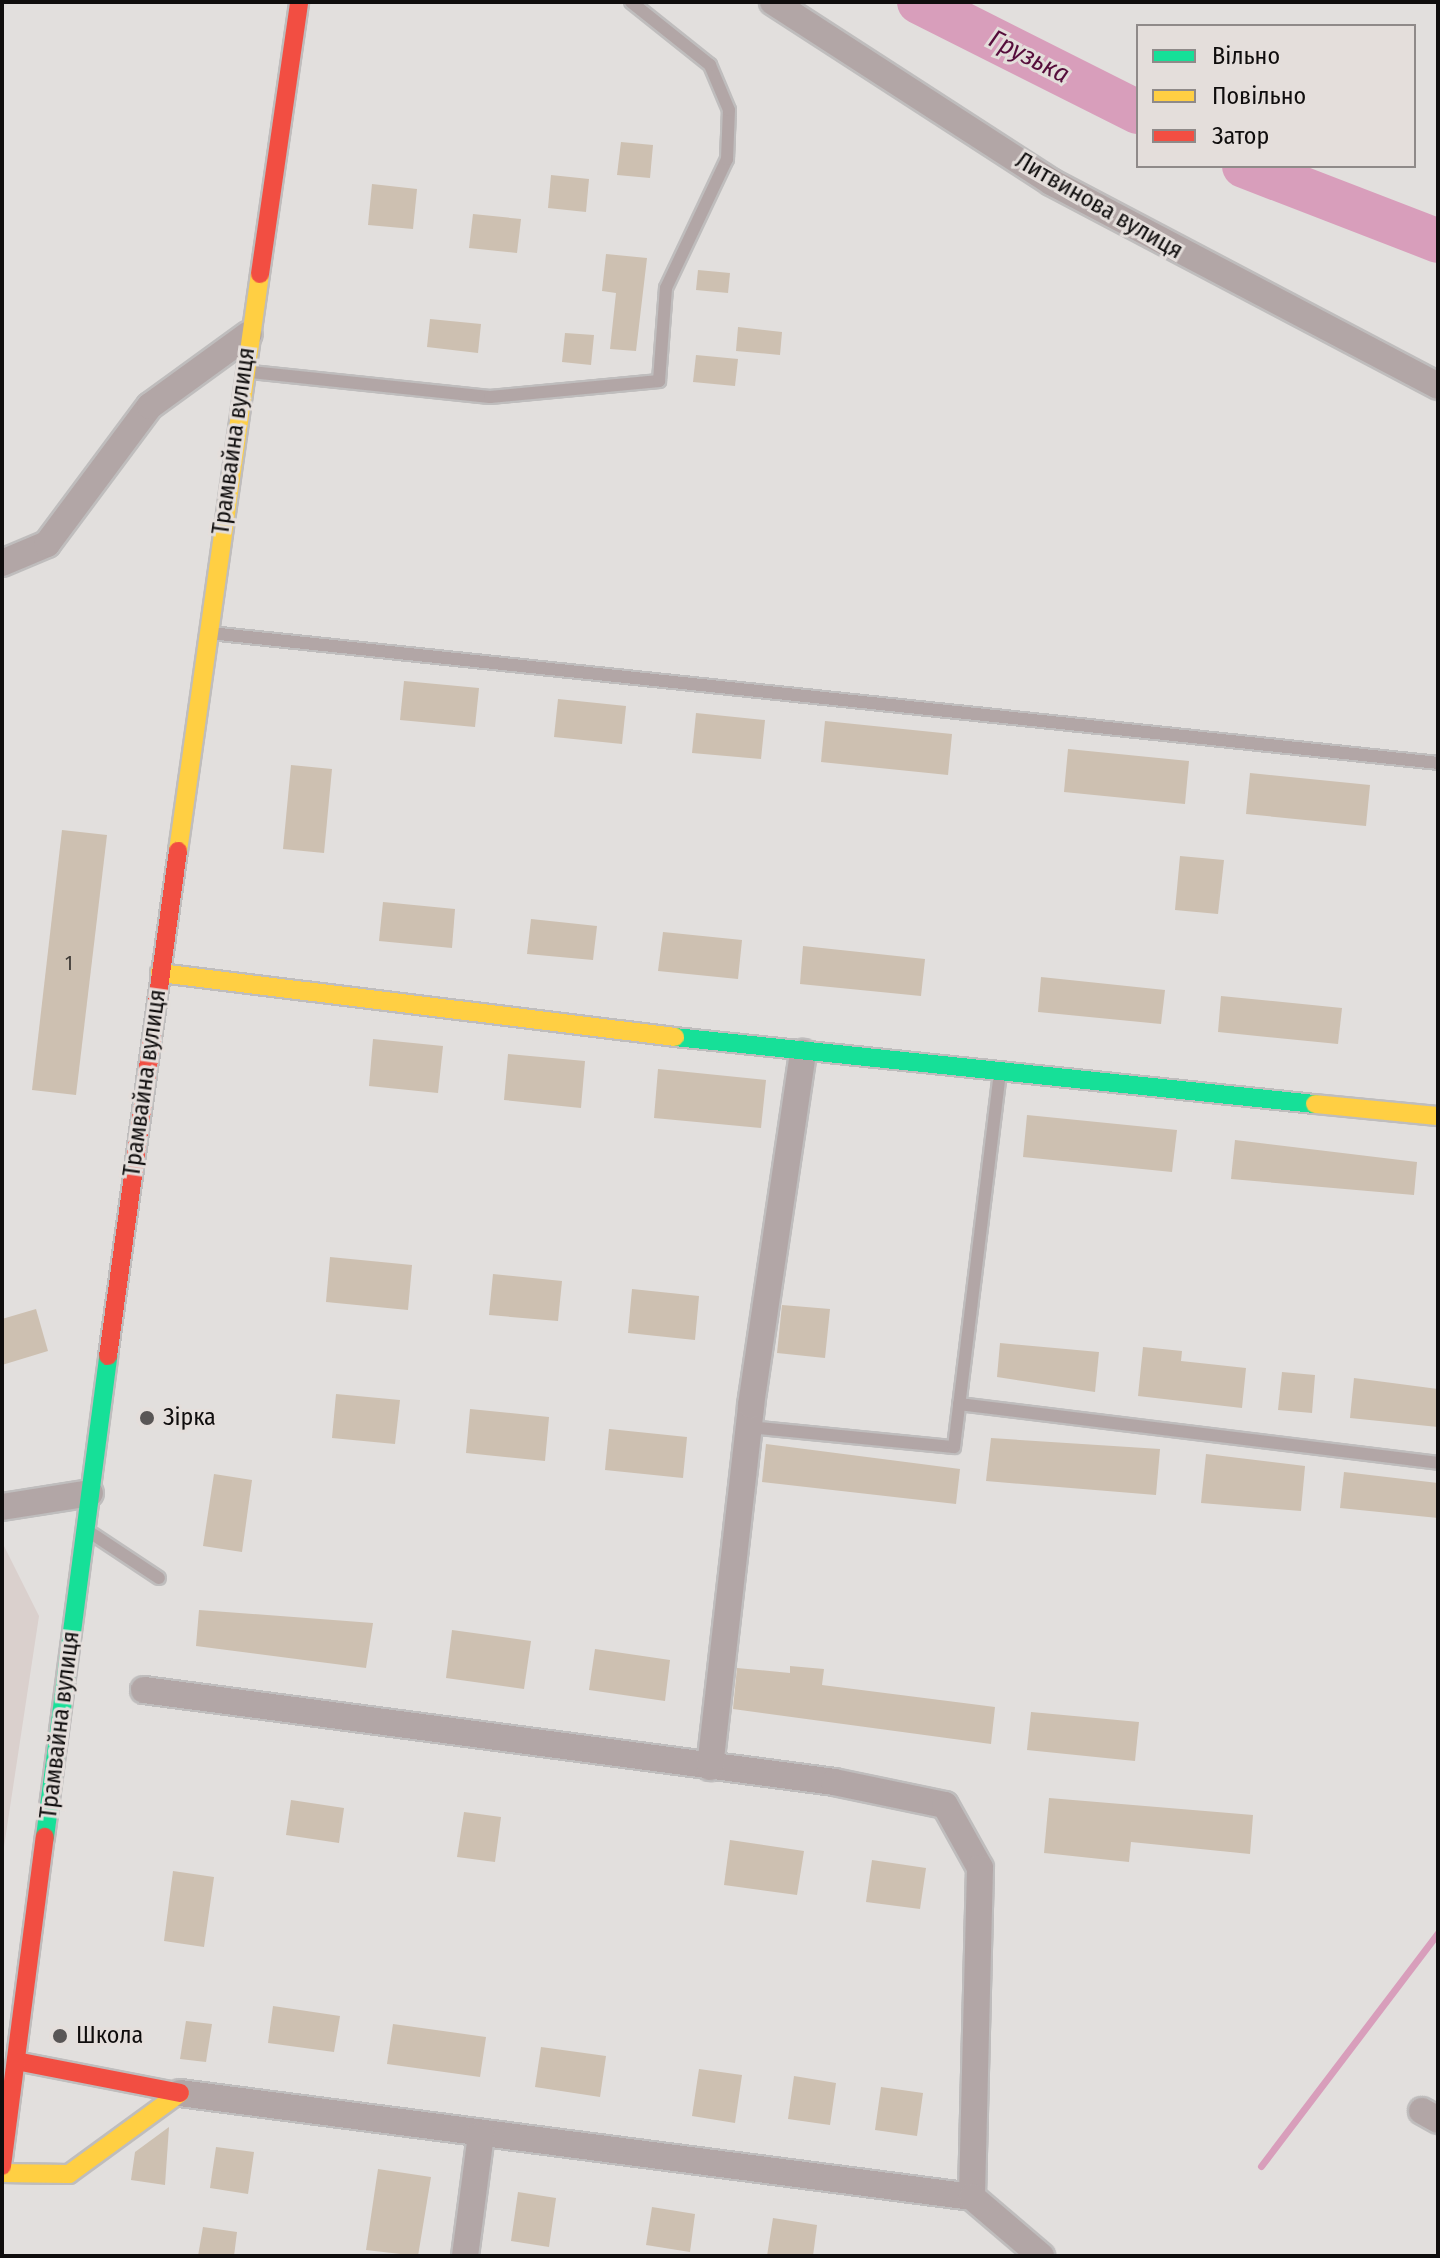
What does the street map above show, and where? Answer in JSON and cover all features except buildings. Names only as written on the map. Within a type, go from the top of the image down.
[{"type":"street","name":"Трамвайна вулиця","points":[[2,2166],[160,973],[249,334],[299,2]]},
{"type":"street","name":"Литвинова вулиця","points":[[773,2],[1051,182],[1438,386]]},
{"type":"street","points":[[2,563],[47,544],[150,406],[249,334]]},
{"type":"street","points":[[160,973],[803,1053],[1438,1116]]},
{"type":"street","points":[[710,1767],[749,1427],[803,1053]]},
{"type":"street","points":[[2,1507],[90,1493]]},
{"type":"street","points":[[144,1690],[710,1767],[945,1805],[980,1868],[972,2197]]},
{"type":"street","points":[[16,2061],[180,2093],[972,2197],[1041,2256]]},
{"type":"street","points":[[2,2173],[69,2174],[180,2093]]},
{"type":"street","points":[[465,2256],[481,2134]]},
{"type":"lane","points":[[244,371],[490,397],[659,381],[666,288],[727,159],[729,110],[710,65],[631,2]]},
{"type":"lane","points":[[207,633],[1438,763]]},
{"type":"lane","points":[[749,1427],[954,1447],[1000,1073]]},
{"type":"lane","points":[[959,1404],[1438,1463]]},
{"type":"lane","points":[[85,1529],[159,1578]]},
{"type":"shaded area","points":[[2,1542],[39,1616],[2,1860]]},
{"type":"waterway","name":"Грузька","points":[[919,2],[1136,111]]},
{"type":"waterway","name":"Грузька","points":[[1249,168],[1438,241]]},
{"type":"waterway","points":[[1261,2166],[1438,1933]]},
{"type":"traffic: fast","points":[[675,1037],[1315,1104]]},
{"type":"traffic: fast","points":[[45,1837],[108,1356]]},
{"type":"traffic: slow","points":[[178,851],[260,274]]},
{"type":"traffic: slow","points":[[160,973],[675,1037]]},
{"type":"traffic: slow","points":[[1315,1104],[1438,1116]]},
{"type":"traffic: slow","points":[[2,2173],[69,2174],[180,2093]]},
{"type":"traffic: jam","points":[[260,274],[299,2]]},
{"type":"traffic: jam","points":[[108,1356],[178,851]]},
{"type":"traffic: jam","points":[[2,2166],[45,1837]]},
{"type":"traffic: jam","points":[[16,2061],[180,2093]]},
{"type":"place","name":"Зірка","points":[[147,1418]]},
{"type":"place","name":"Школа","points":[[60,2036]]}]
